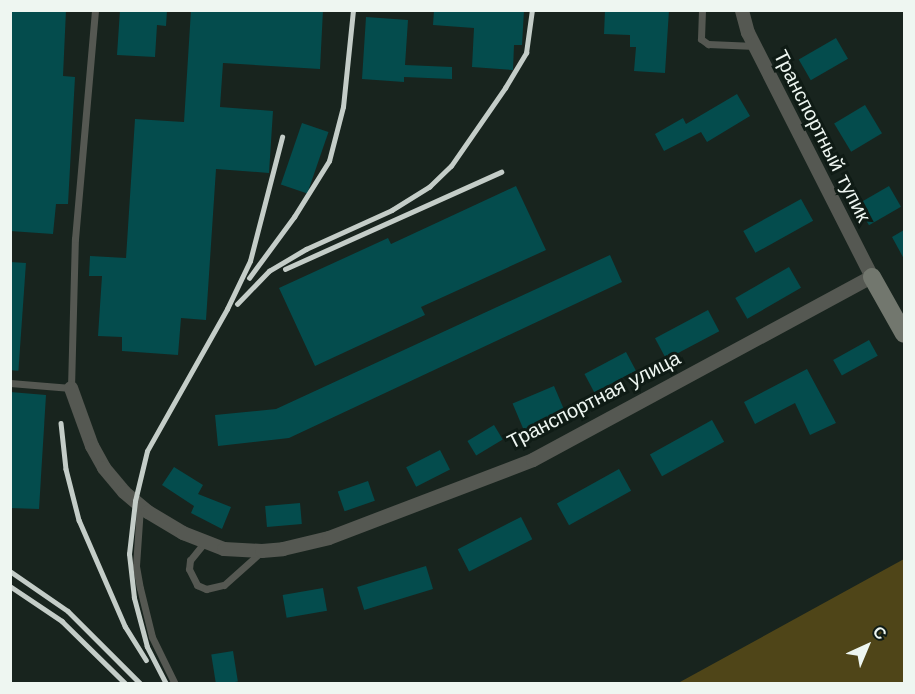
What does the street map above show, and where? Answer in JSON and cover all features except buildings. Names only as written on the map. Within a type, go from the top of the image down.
[{"type":"street","name":"Транспортный тупик","points":[[742,10],[755,46],[872,277]]},
{"type":"street","points":[[872,277],[904,334]]},
{"type":"street","name":"Транспортная улица","points":[[204,543],[224,549],[262,551],[329,538],[533,460],[872,277]]},
{"type":"street","points":[[71,388],[92,446],[104,468],[140,506],[164,522],[204,543]]},
{"type":"lane","points":[[10,382],[71,388],[75,239],[95,10]]},
{"type":"lane","points":[[702,10],[701,39],[708,44],[755,46]]},
{"type":"lane","points":[[140,506],[136,566],[140,588],[152,637],[175,684]]},
{"type":"lane","points":[[204,543],[190,560],[189,569],[196,585],[206,589],[225,585],[262,551]]},
{"type":"shaded area","points":[[904,559],[904,683],[675,683],[680,682]]},
{"type":"railway","points":[[249,278],[294,217],[329,161],[343,107],[353,10]]},
{"type":"railway","points":[[237,304],[269,271],[306,249],[392,210],[429,187],[451,166],[505,88],[526,53],[532,10]]},
{"type":"railway","points":[[166,684],[147,647],[134,598],[129,554],[135,501],[147,451],[227,309],[250,261],[282,137]]},
{"type":"railway","points":[[285,269],[501,172]]},
{"type":"railway","points":[[61,423],[66,469],[79,520],[125,626],[146,660]]},
{"type":"railway","points":[[10,571],[68,611],[141,684]]},
{"type":"railway","points":[[10,586],[62,621],[126,684]]}]
